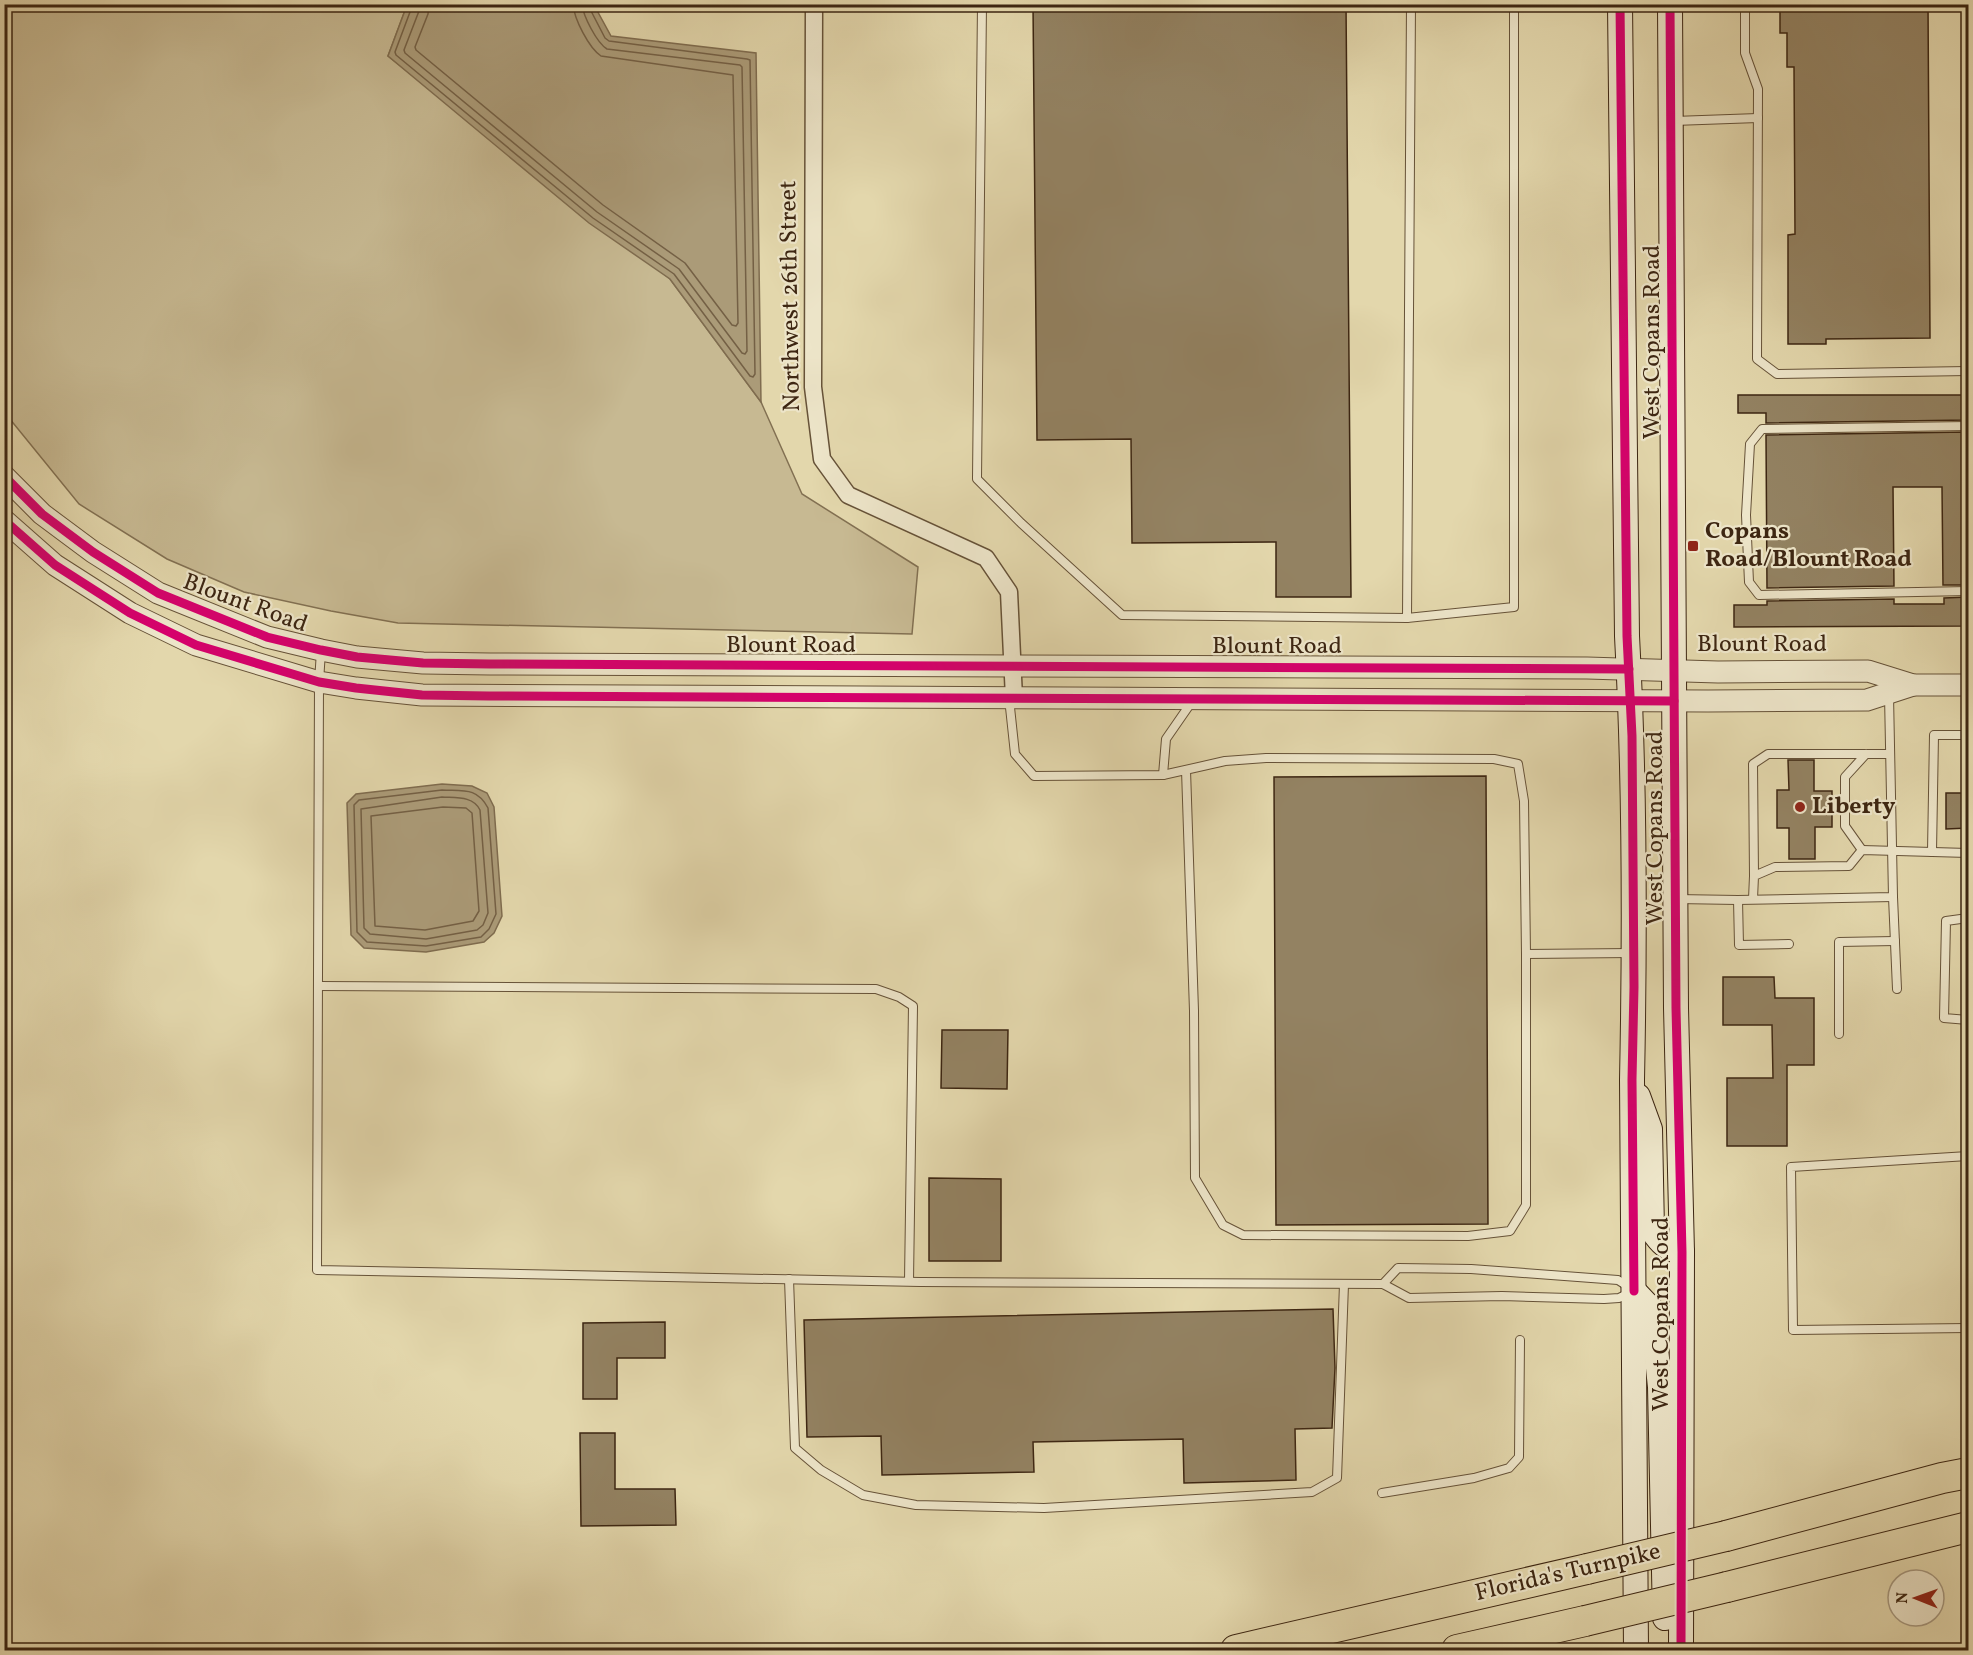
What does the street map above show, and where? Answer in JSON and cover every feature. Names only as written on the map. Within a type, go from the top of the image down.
[{"type":"highway","name":"Florida's Turnpike","points":[[1236,1650],[1726,1536],[1968,1473]]},
{"type":"highway","name":"Florida's Turnpike","points":[[1457,1650],[1586,1621],[1968,1527]]},
{"type":"main road","name":"West Copans Road","points":[[1620,4],[1633,952],[1636,1650]]},
{"type":"main road","name":"West Copans Road","points":[[1670,4],[1674,701],[1682,1252],[1681,1650]]},
{"type":"main road","points":[[1632,1080],[1650,1129],[1652,1230],[1662,1244],[1673,1251],[1682,1252]]},
{"type":"main road","points":[[1634,1291],[1652,1310],[1660,1387],[1665,1650]]},
{"type":"street","name":"Northwest 26th Street","points":[[814,4],[813,387],[822,459],[848,495],[986,558],[1009,592],[1011,698]]},
{"type":"street","name":"Blount Road","points":[[4,476],[42,514],[93,552],[158,593],[267,637],[357,657],[423,663],[1868,671],[1913,685],[1968,685]]},
{"type":"street","name":"Blount Road","points":[[4,520],[55,565],[130,613],[196,645],[319,682],[422,695],[1867,700],[1913,685]]},
{"type":"lane","points":[[982,4],[977,479],[1021,523],[1122,615],[1407,618],[1514,607],[1514,4]]},
{"type":"lane","points":[[1407,618],[1411,4]]},
{"type":"lane","points":[[1745,4],[1745,53],[1758,88],[1757,359],[1777,374],[1968,371]]},
{"type":"lane","points":[[1671,121],[1758,118]]},
{"type":"lane","points":[[1968,426],[1762,429],[1750,444],[1746,516],[1749,582],[1759,595],[1968,591]]},
{"type":"lane","points":[[321,650],[317,1270],[909,1281],[1383,1284],[1409,1298],[1502,1296],[1605,1299],[1619,1298],[1634,1291]]},
{"type":"lane","points":[[1889,693],[1897,989]]},
{"type":"lane","points":[[1011,698],[1015,754],[1034,776],[1163,775],[1225,761],[1266,758],[1494,759],[1518,764],[1524,801],[1526,1205],[1510,1231],[1468,1236],[1243,1235],[1223,1225],[1196,1178],[1194,1011],[1186,770]]},
{"type":"lane","points":[[1163,775],[1166,739],[1194,698]]},
{"type":"lane","points":[[1932,852],[1934,735],[1968,735]]},
{"type":"lane","points":[[1753,899],[1753,764],[1768,754],[1890,754]]},
{"type":"lane","points":[[1862,850],[1845,826],[1845,777],[1866,754]]},
{"type":"lane","points":[[1862,850],[1968,853]]},
{"type":"lane","points":[[1754,876],[1775,867],[1849,866],[1862,850]]},
{"type":"lane","points":[[1676,899],[1893,897]]},
{"type":"lane","points":[[1738,900],[1739,945],[1789,944]]},
{"type":"lane","points":[[1968,918],[1946,921],[1944,1018],[1968,1020]]},
{"type":"lane","points":[[1839,1034],[1839,942],[1895,941]]},
{"type":"lane","points":[[1526,954],[1633,952]]},
{"type":"lane","points":[[318,986],[876,989],[899,997],[913,1006],[909,1281]]},
{"type":"lane","points":[[1968,1156],[1791,1167],[1791,1178],[1793,1330],[1968,1329]]},
{"type":"lane","points":[[1383,1284],[1398,1268],[1471,1269],[1618,1280],[1634,1291]]},
{"type":"lane","points":[[789,1279],[795,1448],[821,1470],[863,1495],[916,1505],[1044,1508],[1312,1492],[1337,1478],[1344,1284]]},
{"type":"lane","points":[[1382,1493],[1474,1478],[1509,1468],[1519,1457],[1520,1340]]},
{"type":"shaded area","points":[[4,5],[407,5],[388,56],[670,279],[761,402],[802,494],[918,567],[912,634],[398,623],[244,592],[167,559],[79,504],[5,413]]},
{"type":"water","points":[[407,5],[594,5],[611,36],[756,53],[761,402],[670,279],[589,223],[388,56]]},
{"type":"water","points":[[442,784],[472,786],[487,793],[494,807],[502,916],[494,933],[484,942],[426,952],[364,948],[351,935],[347,803],[356,794]]},
{"type":"building","points":[[1033,4],[1346,4],[1351,597],[1276,597],[1276,542],[1132,543],[1131,439],[1037,440]]},
{"type":"building","points":[[1780,4],[1928,4],[1930,338],[1826,339],[1826,344],[1788,344],[1788,235],[1795,234],[1794,67],[1787,67],[1787,33],[1780,33]]},
{"type":"building","points":[[1738,395],[1968,395],[1968,420],[1766,423],[1766,413],[1738,413]]},
{"type":"building","points":[[1968,432],[1968,585],[1943,585],[1942,487],[1893,487],[1894,586],[1767,588],[1766,435]]},
{"type":"building","points":[[1968,597],[1968,626],[1734,627],[1734,605],[1767,605],[1767,601],[1894,599],[1894,604],[1944,604],[1944,598]]},
{"type":"building","points":[[1788,760],[1814,760],[1814,791],[1832,791],[1832,827],[1815,827],[1815,859],[1789,859],[1789,828],[1777,828],[1777,790],[1789,790]]},
{"type":"building","points":[[1486,776],[1488,1224],[1276,1225],[1274,777]]},
{"type":"building","points":[[1946,793],[1968,793],[1968,828],[1946,829]]},
{"type":"building","points":[[1723,977],[1774,977],[1775,998],[1814,998],[1814,1065],[1787,1065],[1787,1146],[1727,1146],[1727,1078],[1773,1078],[1772,1025],[1723,1025]]},
{"type":"building","points":[[942,1030],[1008,1030],[1007,1089],[941,1088]]},
{"type":"building","points":[[929,1178],[1001,1179],[1001,1261],[929,1261]]},
{"type":"building","points":[[1333,1309],[1335,1368],[1332,1428],[1295,1429],[1296,1480],[1184,1483],[1183,1439],[1033,1442],[1034,1472],[882,1475],[881,1436],[807,1437],[804,1320]]},
{"type":"building","points":[[665,1322],[665,1358],[617,1358],[617,1399],[583,1399],[583,1323]]},
{"type":"building","points":[[580,1433],[615,1433],[615,1489],[675,1489],[676,1525],[581,1526]]},
{"type":"cycle path","points":[[1620,4],[1627,636],[1632,736],[1634,1291]]},
{"type":"cycle path","points":[[1670,4],[1676,1008],[1682,1252],[1681,1650]]},
{"type":"cycle path","points":[[4,476],[42,514],[93,552],[158,593],[267,637],[357,657],[423,663],[490,664],[1629,669]]},
{"type":"cycle path","points":[[4,520],[55,565],[130,613],[196,645],[319,682],[356,688],[422,695],[489,696],[1674,701]]},
{"type":"place","name":"Copans Road/Blount Road","points":[[1693,546]]},
{"type":"place","name":"Liberty","points":[[1800,807]]}]
